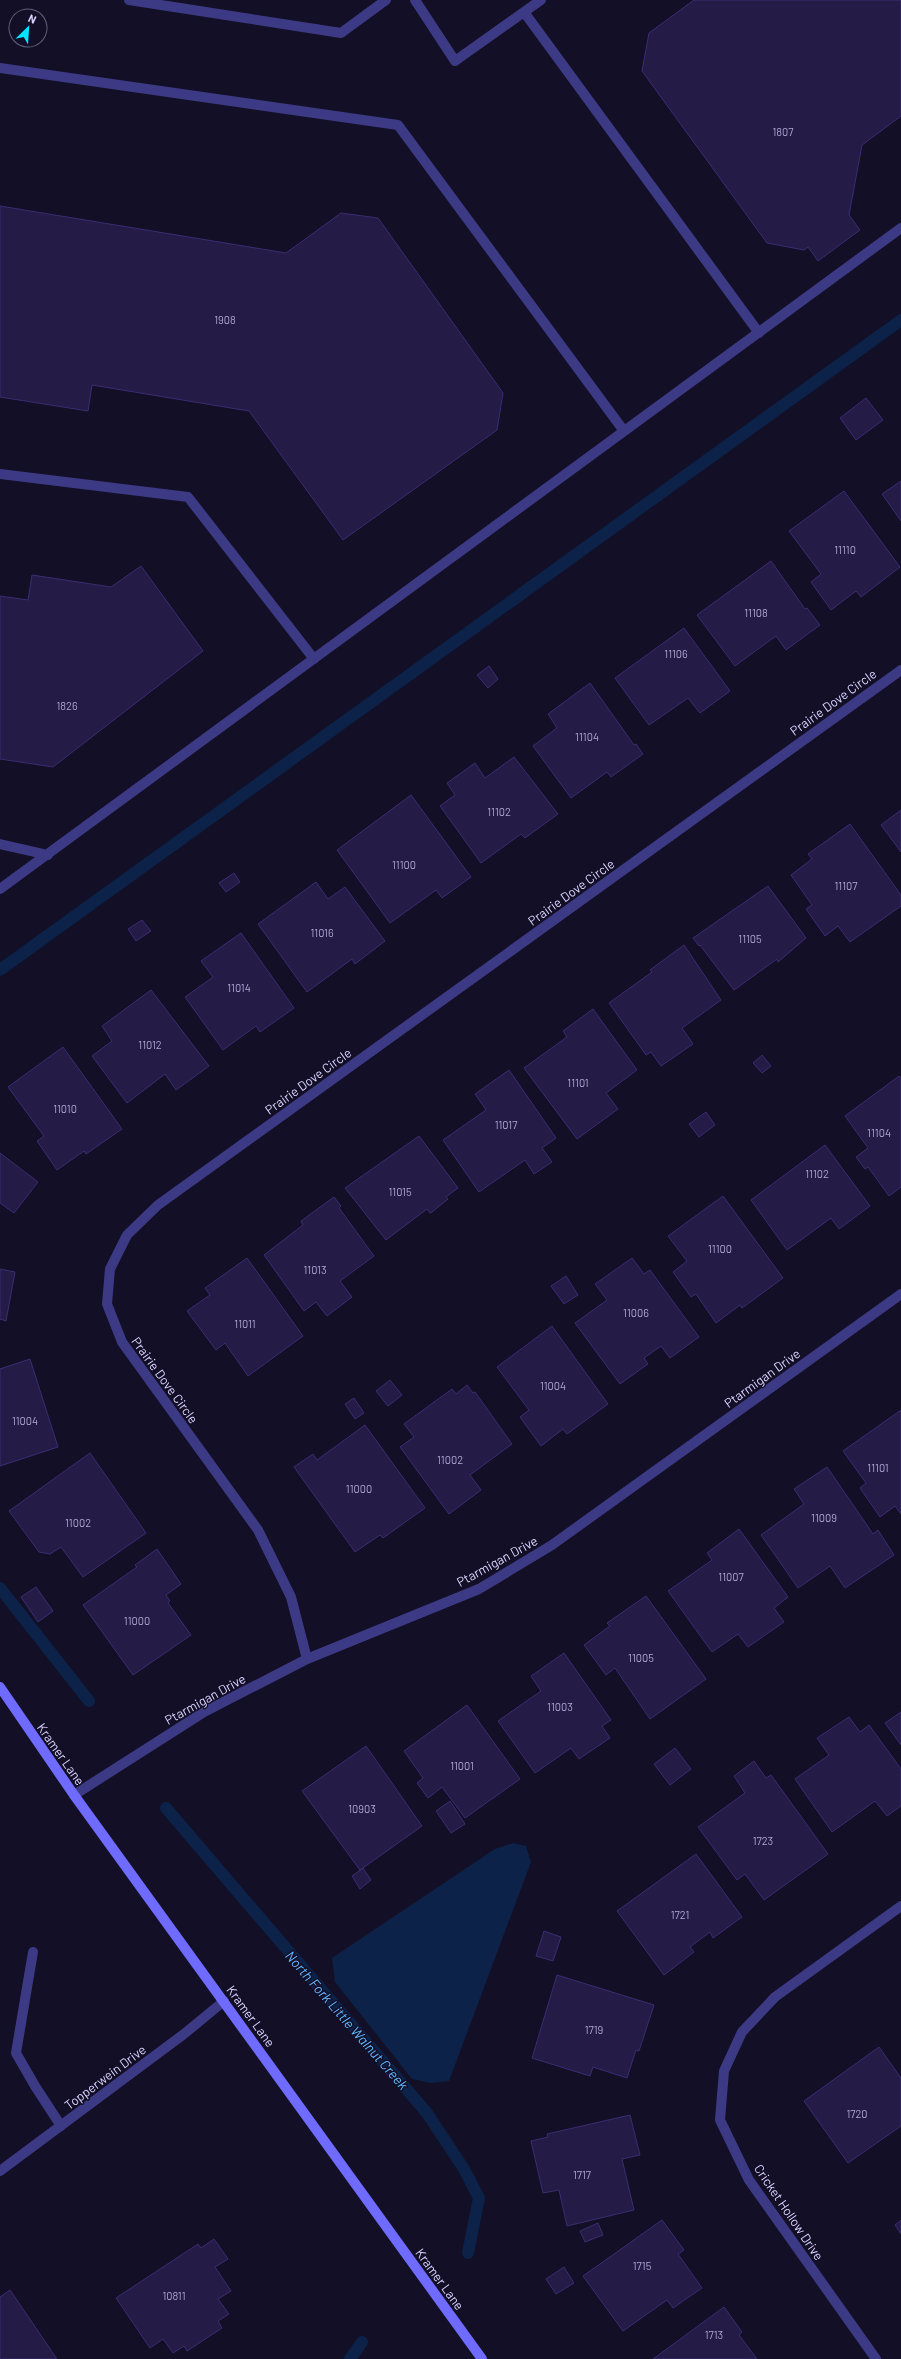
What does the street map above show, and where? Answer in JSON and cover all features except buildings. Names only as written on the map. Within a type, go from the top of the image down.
[{"type":"street","points":[[129,0],[340,33],[386,0]]},
{"type":"street","points":[[415,0],[455,61],[541,0]]},
{"type":"street","points":[[524,12],[759,333]]},
{"type":"street","points":[[0,68],[398,125],[624,430]]},
{"type":"street","points":[[0,889],[901,228]]},
{"type":"street","points":[[0,474],[188,497],[314,658]]},
{"type":"street","name":"Prairie Dove Circle","points":[[307,1659],[291,1597],[258,1530],[122,1342],[107,1304],[110,1269],[127,1235],[158,1205],[901,670]]},
{"type":"street","points":[[0,844],[48,855]]},
{"type":"street","name":"Ptarmigan Drive","points":[[74,1795],[204,1712],[307,1659],[480,1589],[552,1545],[901,1294]]},
{"type":"street","name":"Kramer Lane","points":[[0,1687],[74,1795],[482,2359]]},
{"type":"street","name":"Cricket Hollow Drive","points":[[876,2359],[749,2180],[720,2120],[724,2071],[742,2032],[775,1996],[901,1906]]},
{"type":"street","points":[[33,1952],[16,2053],[61,2126]]},
{"type":"street","name":"Topperwein Drive","points":[[0,2171],[184,2034],[224,2001]]},
{"type":"water","points":[[513,1843],[526,1846],[531,1862],[449,2081],[431,2083],[412,2079],[335,1982],[332,1958],[495,1849]]},
{"type":"waterway","points":[[0,970],[901,320]]},
{"type":"waterway","name":"North Fork Little Walnut Creek","points":[[0,1588],[89,1701]]},
{"type":"waterway","name":"North Fork Little Walnut Creek","points":[[166,1808],[427,2113],[464,2169],[479,2198],[468,2253]]},
{"type":"waterway","name":"North Fork Little Walnut Creek","points":[[350,2359],[362,2342]]}]
